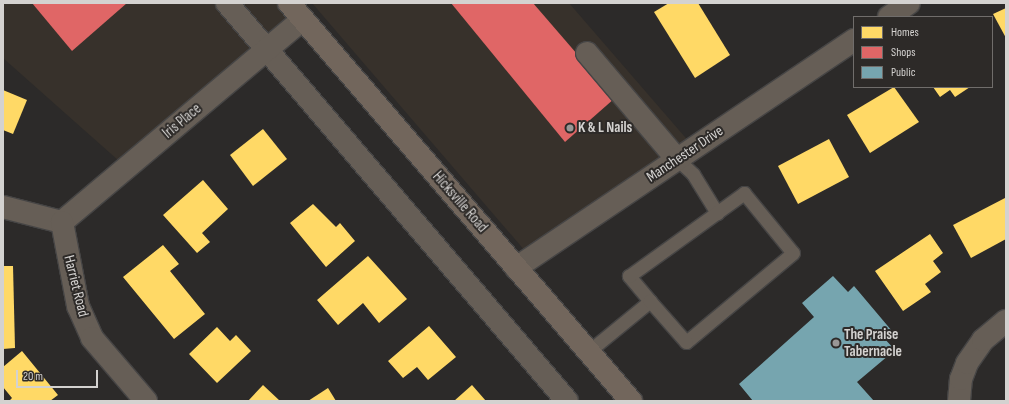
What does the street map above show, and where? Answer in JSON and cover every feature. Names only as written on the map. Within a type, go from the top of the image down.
[{"type":"main road","name":"Hicksville Road","points":[[289,3],[302,20],[632,401]]},
{"type":"street","points":[[227,3],[567,401]]},
{"type":"street","points":[[890,16],[909,3]]},
{"type":"street","name":"Iris Place","points":[[62,222],[302,20]]},
{"type":"street","name":"Manchester Drive","points":[[516,268],[853,41]]},
{"type":"street","points":[[587,53],[678,160]]},
{"type":"street","points":[[3,207],[62,222]]},
{"type":"street","name":"Harriet Road","points":[[62,222],[78,306],[92,338],[146,401]]},
{"type":"street","points":[[959,401],[961,379],[967,363],[983,340],[1006,321]]},
{"type":"lane","points":[[678,160],[693,174],[717,213]]},
{"type":"lane","points":[[744,193],[792,253],[686,342],[650,301],[629,276],[744,193]]},
{"type":"lane","points":[[590,351],[650,301]]},
{"type":"shaded area","points":[[3,3],[303,3],[119,161],[3,58]]},
{"type":"shaded area","points":[[312,3],[569,3],[691,144],[526,252]]},
{"type":"building: Homes","points":[[669,3],[698,3],[730,55],[695,78],[654,12]]},
{"type":"building: Homes","points":[[1006,8],[1006,38],[993,14]]},
{"type":"building: Homes","points":[[895,88],[919,122],[870,153],[847,115]]},
{"type":"building: Homes","points":[[934,88],[968,88],[955,97],[950,90],[940,97]]},
{"type":"building: Homes","points":[[3,90],[27,100],[13,134],[3,130]]},
{"type":"building: Homes","points":[[263,129],[287,159],[253,186],[230,155]]},
{"type":"building: Homes","points":[[829,139],[849,177],[798,204],[778,166]]},
{"type":"building: Homes","points":[[203,180],[228,209],[202,233],[210,242],[197,253],[163,215]]},
{"type":"building: Homes","points":[[1005,198],[1006,239],[971,258],[953,225]]},
{"type":"building: Homes","points":[[313,204],[336,227],[340,223],[355,241],[326,267],[290,223]]},
{"type":"building: Homes","points":[[930,234],[943,253],[933,261],[941,272],[925,284],[931,292],[903,311],[875,271]]},
{"type":"building: Homes","points":[[163,245],[179,264],[170,271],[205,314],[174,339],[123,277]]},
{"type":"building: Homes","points":[[368,256],[407,299],[379,323],[363,303],[338,325],[317,300]]},
{"type":"building: Homes","points":[[3,266],[13,266],[15,348],[3,349]]},
{"type":"building: Homes","points":[[429,326],[456,357],[428,380],[417,367],[403,378],[388,361]]},
{"type":"building: Homes","points":[[217,327],[230,341],[236,335],[251,351],[217,383],[189,354]]},
{"type":"building: Homes","points":[[22,351],[58,395],[50,401],[9,401],[12,398],[3,387],[3,367]]},
{"type":"building: Homes","points":[[263,385],[280,401],[248,401]]},
{"type":"building: Homes","points":[[472,385],[486,401],[454,401]]},
{"type":"building: Homes","points":[[328,388],[336,401],[308,401]]},
{"type":"building: Shops","points":[[32,3],[127,3],[72,51]]},
{"type":"building: Shops","points":[[451,3],[533,3],[615,98],[565,142]]},
{"type":"building: Public","name":"The Praise Tabernacle","points":[[833,276],[848,292],[854,286],[892,331],[883,337],[895,350],[857,382],[874,401],[753,401],[739,384],[814,317],[802,303]]},
{"type":"place","name":"K & L Nails","points":[[570,128]]},
{"type":"place","name":"The Praise Tabernacle","points":[[836,343]]}]
